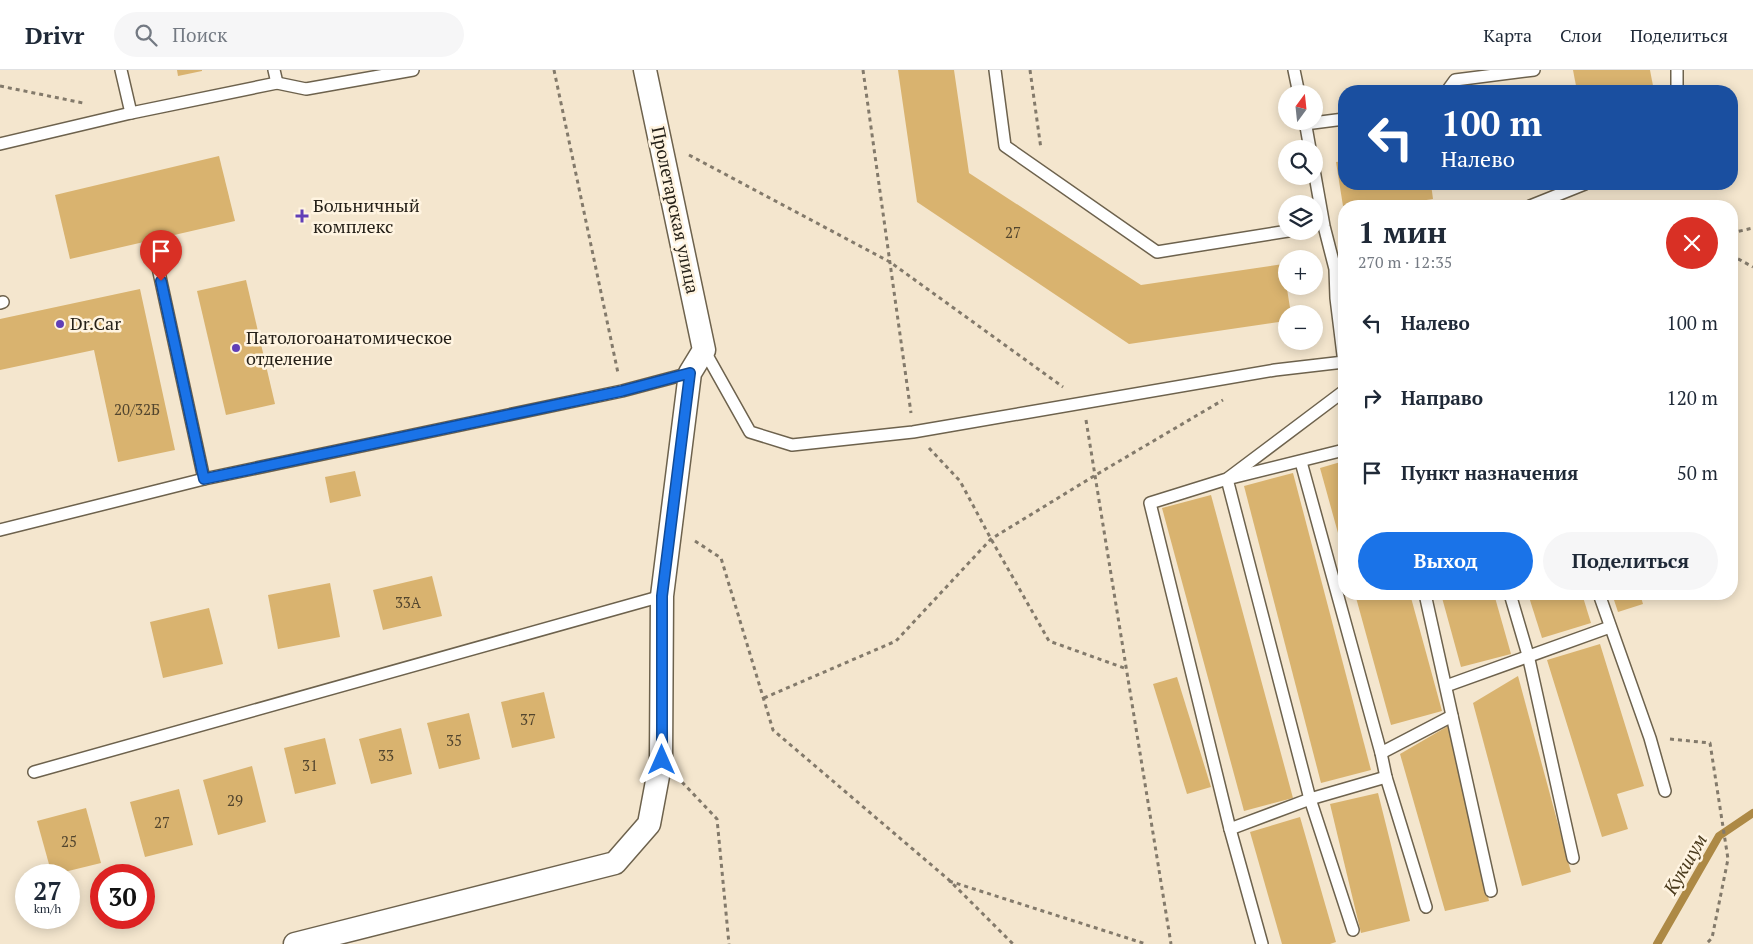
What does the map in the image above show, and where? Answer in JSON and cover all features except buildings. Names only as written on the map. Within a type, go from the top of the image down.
[{"type":"street","name":"Пролетарская улица","points":[[644,70],[704,350]]},
{"type":"street","points":[[295,944],[615,863],[649,824],[662,760],[662,596],[690,373],[704,350]]},
{"type":"lane","points":[[121,70],[131,113]]},
{"type":"lane","points":[[274,70],[277,83]]},
{"type":"lane","points":[[0,144],[131,113],[277,83],[306,89],[413,70]]},
{"type":"lane","points":[[995,70],[1005,146],[1157,252],[1278,233]]},
{"type":"lane","points":[[1294,70],[1297,85]]},
{"type":"lane","points":[[1451,85],[1455,80],[1534,70]]},
{"type":"lane","points":[[1677,70],[1677,85]]},
{"type":"lane","points":[[1323,121],[1338,120]]},
{"type":"lane","points":[[1545,200],[1570,190]]},
{"type":"lane","points":[[1323,234],[1338,266]]},
{"type":"lane","points":[[157,263],[204,479]]},
{"type":"lane","points":[[1338,278],[1336,298],[1338,314]]},
{"type":"lane","points":[[704,350],[750,432],[792,445],[914,432],[1275,370],[1338,363]]},
{"type":"lane","points":[[0,530],[204,479],[622,391],[690,373]]},
{"type":"lane","points":[[1227,479],[1338,396]]},
{"type":"lane","points":[[1262,944],[1230,829],[1150,503],[1227,479],[1338,452]]},
{"type":"lane","points":[[1301,462],[1338,597]]},
{"type":"lane","points":[[1227,479],[1310,799],[1353,930]]},
{"type":"lane","points":[[34,772],[662,596]]},
{"type":"lane","points":[[1339,600],[1386,777],[1426,907]]},
{"type":"lane","points":[[1426,600],[1491,891]]},
{"type":"lane","points":[[1512,600],[1528,655],[1573,858]]},
{"type":"lane","points":[[1601,600],[1650,738],[1665,791]]},
{"type":"lane","points":[[1446,686],[1610,626]]},
{"type":"lane","points":[[1381,753],[1452,716]]},
{"type":"lane","points":[[1230,829],[1310,799],[1386,777]]},
{"type":"path","points":[[554,70],[622,391]]},
{"type":"path","points":[[863,70],[914,432],[960,481],[991,540],[1049,641],[1127,669]]},
{"type":"path","points":[[1030,70],[1045,174]]},
{"type":"path","points":[[0,86],[84,104]]},
{"type":"path","points":[[660,140],[890,262],[1084,402],[1094,476],[1171,944]]},
{"type":"path","points":[[1738,231],[1753,228]]},
{"type":"path","points":[[1738,258],[1753,267]]},
{"type":"path","points":[[1275,370],[1292,350]]},
{"type":"path","points":[[764,698],[896,641],[991,540],[1094,476],[1223,400]]},
{"type":"path","points":[[671,525],[721,558],[773,730],[949,880],[1013,944]]},
{"type":"path","points":[[1650,738],[1710,743],[1728,859],[1712,938],[1706,944]]},
{"type":"path","points":[[662,760],[717,819],[729,944]]},
{"type":"path","points":[[949,880],[1146,944]]},
{"type":"waterway","name":"Кукшум","points":[[1657,944],[1719,836],[1753,813]]},
{"type":"place","name":"Больничный комплекс","points":[[302,216]]},
{"type":"place","name":"Dr.Car","points":[[60,324]]},
{"type":"place","name":"Патологоанатомическое отделение","points":[[236,348]]},
{"type":"route","points":[[161,281],[204,479],[622,391],[690,373],[662,596],[662,760]]}]
